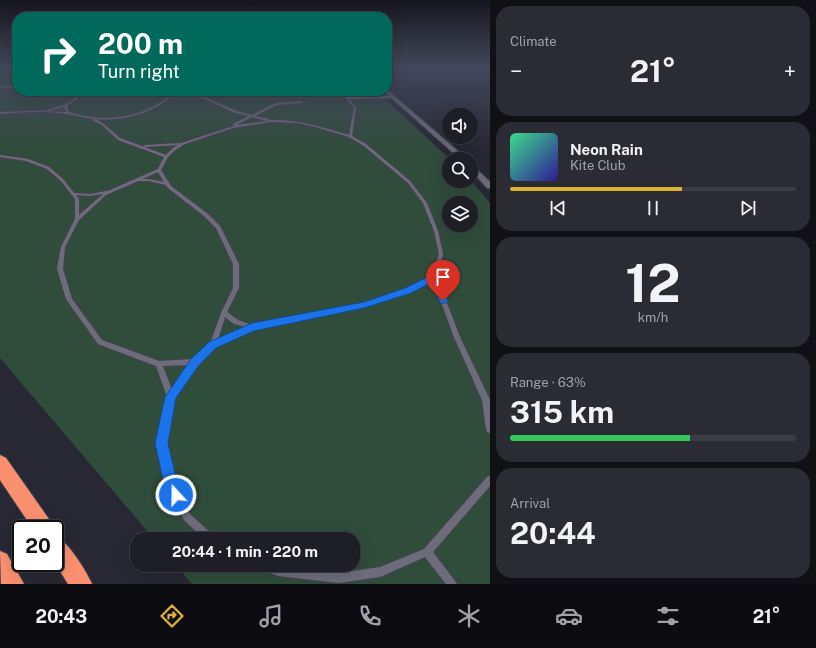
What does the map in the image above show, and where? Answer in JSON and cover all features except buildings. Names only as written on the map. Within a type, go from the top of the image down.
[{"type":"highway","points":[[0,464],[38,520]]},
{"type":"highway","points":[[64,559],[81,584]]},
{"type":"highway","points":[[0,561],[13,584]]},
{"type":"main road","points":[[393,97],[456,152]]},
{"type":"main road","points":[[478,173],[490,186]]},
{"type":"lane","points":[[38,112],[65,106],[76,99],[76,96]]},
{"type":"lane","points":[[0,113],[68,113],[92,118],[116,118],[152,110],[169,96]]},
{"type":"lane","points":[[199,96],[227,108],[271,121],[317,126],[350,136],[365,145],[409,182],[425,203],[436,232],[441,254],[434,277],[457,337],[486,400],[490,428]]},
{"type":"lane","points":[[346,98],[393,97]]},
{"type":"lane","points":[[346,98],[355,108],[350,136]]},
{"type":"lane","points":[[232,127],[251,115],[276,104],[302,102]]},
{"type":"lane","points":[[65,106],[68,113]]},
{"type":"lane","points":[[92,118],[105,124],[119,139],[166,157]]},
{"type":"lane","points":[[105,124],[116,118]]},
{"type":"lane","points":[[195,362],[159,364],[100,342],[69,299],[60,269],[63,247],[77,219],[108,192],[159,170],[166,157],[174,149],[184,143],[232,127],[271,121]]},
{"type":"lane","points":[[143,147],[184,143]]},
{"type":"lane","points":[[0,156],[27,160],[48,168],[62,180],[77,199],[77,219]]},
{"type":"lane","points":[[159,170],[168,184],[206,215],[218,227],[229,246],[236,264],[236,288],[224,313],[213,345]]},
{"type":"lane","points":[[133,180],[149,180],[168,184]]},
{"type":"lane","points":[[73,194],[90,195],[108,192]]},
{"type":"lane","points":[[203,532],[187,517],[171,484],[162,443],[171,397],[195,362],[213,345],[252,327],[364,305],[408,291],[434,277]]},
{"type":"lane","points":[[224,313],[236,322],[252,327]]},
{"type":"lane","points":[[159,364],[171,397]]},
{"type":"lane","points":[[287,572],[339,578],[380,572],[427,552],[490,480]]},
{"type":"lane","points":[[427,552],[452,584]]},
{"type":"green space","points":[[0,95],[381,96],[442,152],[442,188],[477,188],[490,203],[490,584],[192,584],[182,572],[360,572],[360,532],[148,532],[0,358]]},
{"type":"route","points":[[176,495],[171,484],[162,443],[171,397],[195,362],[213,345],[252,327],[364,305],[408,291],[434,277],[443,301]]}]
